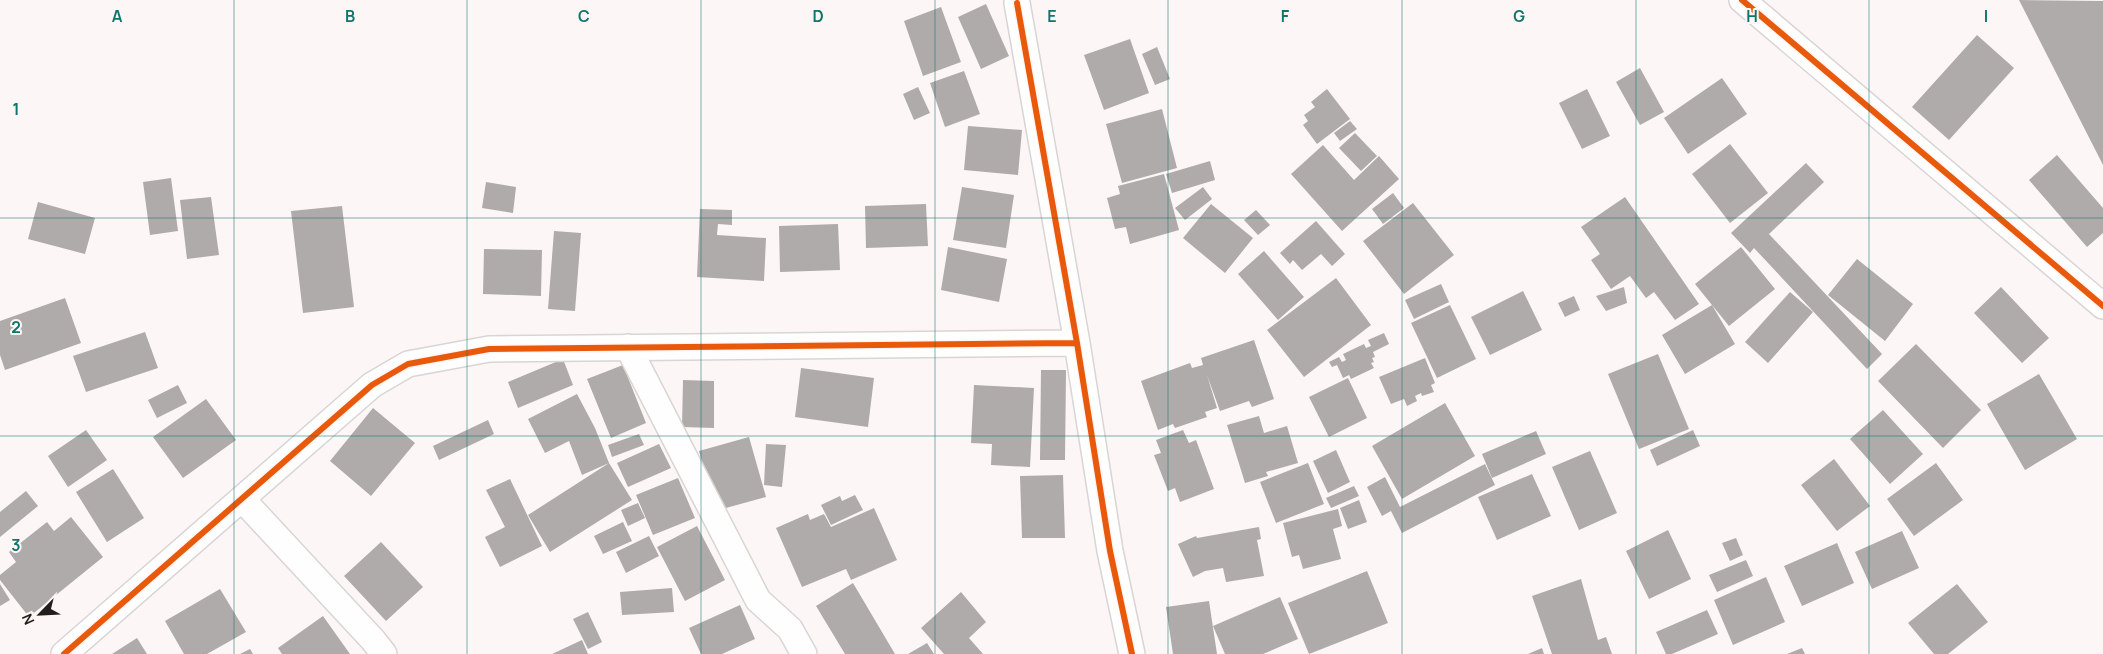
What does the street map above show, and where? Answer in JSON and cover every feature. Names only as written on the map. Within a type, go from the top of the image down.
[{"type":"street","points":[[1742,0],[2103,306]]},
{"type":"street","points":[[1017,3],[1110,551],[1132,654]]},
{"type":"street","points":[[64,654],[372,385],[408,364],[489,348],[1076,343]]},
{"type":"street","points":[[628,347],[758,600],[790,629],[804,654]]},
{"type":"street","points":[[242,498],[384,654]]},
{"type":"building","points":[[2019,0],[2103,1],[2103,165]]},
{"type":"building","points":[[986,4],[1009,56],[981,69],[958,17]]},
{"type":"building","points":[[941,7],[961,62],[923,76],[904,21]]},
{"type":"building","points":[[1977,35],[2014,68],[1949,140],[1912,107]]},
{"type":"building","points":[[1130,39],[1149,93],[1104,110],[1084,55]]},
{"type":"building","points":[[1157,47],[1170,79],[1155,85],[1142,54]]},
{"type":"building","points":[[1640,68],[1664,112],[1640,125],[1616,82]]},
{"type":"building","points":[[964,71],[980,114],[945,127],[930,83]]},
{"type":"building","points":[[1722,78],[1747,114],[1688,154],[1664,118]]},
{"type":"building","points":[[918,87],[930,113],[914,120],[903,94]]},
{"type":"building","points":[[1327,89],[1350,119],[1317,144],[1303,125],[1308,121],[1304,115],[1315,107],[1311,102]]},
{"type":"building","points":[[1587,89],[1610,136],[1582,149],[1559,103]]},
{"type":"building","points":[[1162,109],[1177,168],[1122,183],[1106,124]]},
{"type":"building","points":[[1350,121],[1357,129],[1340,141],[1334,133]]},
{"type":"building","points":[[968,126],[1022,130],[1018,175],[964,170]]},
{"type":"building","points":[[1355,133],[1377,156],[1361,171],[1339,148]]},
{"type":"building","points":[[1730,144],[1768,193],[1730,223],[1692,174]]},
{"type":"building","points":[[1323,145],[1354,180],[1379,156],[1399,179],[1342,231],[1291,174]]},
{"type":"building","points":[[2057,155],[2103,208],[2103,233],[2087,247],[2029,180]]},
{"type":"building","points":[[1210,161],[1215,180],[1172,193],[1166,174]]},
{"type":"building","points":[[1806,163],[1824,182],[1769,234],[1882,354],[1867,369],[1754,248],[1750,253],[1731,233]]},
{"type":"building","points":[[1164,174],[1179,230],[1130,244],[1126,227],[1115,229],[1107,198],[1120,194],[1118,186]]},
{"type":"building","points":[[171,178],[178,231],[150,235],[143,182]]},
{"type":"building","points":[[486,182],[516,187],[513,213],[482,208]]},
{"type":"building","points":[[962,187],[1014,195],[1006,248],[953,240]]},
{"type":"building","points":[[1203,187],[1212,199],[1185,220],[1175,208]]},
{"type":"building","points":[[1393,193],[1404,208],[1383,224],[1372,209]]},
{"type":"building","points":[[211,197],[219,255],[187,259],[180,200]]},
{"type":"building","points":[[1625,197],[1699,304],[1675,320],[1654,292],[1646,298],[1630,276],[1611,289],[1591,260],[1600,254],[1581,227]]},
{"type":"building","points":[[38,202],[95,218],[85,254],[28,239]]},
{"type":"building","points":[[1413,203],[1454,255],[1404,294],[1363,241]]},
{"type":"building","points":[[926,204],[928,246],[866,248],[865,206]]},
{"type":"building","points":[[1211,204],[1253,238],[1225,273],[1183,238]]},
{"type":"building","points":[[342,206],[354,307],[303,313],[291,211]]},
{"type":"building","points":[[700,209],[732,210],[732,225],[718,224],[717,235],[766,238],[764,281],[697,277]]},
{"type":"building","points":[[1256,210],[1270,225],[1258,235],[1244,220]]},
{"type":"building","points":[[1316,221],[1345,254],[1332,266],[1321,254],[1302,270],[1293,260],[1290,264],[1280,253]]},
{"type":"building","points":[[838,224],[840,270],[780,272],[779,226]]},
{"type":"building","points":[[554,231],[581,233],[575,311],[548,309]]},
{"type":"building","points":[[948,247],[1007,259],[999,302],[941,290]]},
{"type":"building","points":[[1741,247],[1775,289],[1729,326],[1695,284]]},
{"type":"building","points":[[484,249],[542,250],[541,296],[483,294]]},
{"type":"building","points":[[1264,251],[1304,297],[1278,320],[1238,274]]},
{"type":"building","points":[[1857,259],[1913,304],[1885,341],[1828,295]]},
{"type":"building","points":[[1336,278],[1371,325],[1304,377],[1267,330]]},
{"type":"building","points":[[1441,284],[1449,302],[1414,319],[1405,300]]},
{"type":"building","points":[[1624,287],[1627,303],[1606,311],[1596,296]]},
{"type":"building","points":[[2001,287],[2049,338],[2022,363],[1974,313]]},
{"type":"building","points":[[1523,291],[1542,330],[1490,355],[1471,317]]},
{"type":"building","points":[[1790,292],[1813,312],[1768,363],[1745,342]]},
{"type":"building","points":[[1574,296],[1580,310],[1565,317],[1558,303]]},
{"type":"building","points":[[65,298],[81,343],[5,370],[0,355],[0,321]]},
{"type":"building","points":[[1450,305],[1476,359],[1437,378],[1411,323]]},
{"type":"building","points":[[1712,305],[1735,344],[1685,374],[1662,335]]},
{"type":"building","points":[[145,332],[158,368],[86,392],[73,356]]},
{"type":"building","points":[[1384,333],[1389,344],[1373,352],[1375,357],[1372,358],[1374,362],[1371,363],[1374,368],[1351,379],[1349,375],[1343,378],[1337,365],[1332,367],[1329,362],[1339,357],[1342,362],[1346,360],[1343,354],[1364,344],[1366,348],[1371,346],[1368,340]]},
{"type":"building","points":[[1254,340],[1274,399],[1252,407],[1249,401],[1220,411],[1207,375],[1217,408],[1205,412],[1207,417],[1175,428],[1173,424],[1158,430],[1141,381],[1190,363],[1192,368],[1203,365],[1201,358]]},
{"type":"building","points":[[1916,344],[1981,410],[1943,448],[1878,381]]},
{"type":"building","points":[[1658,354],[1689,429],[1639,449],[1608,374]]},
{"type":"building","points":[[1425,358],[1435,383],[1431,385],[1434,392],[1422,396],[1421,393],[1415,396],[1417,401],[1407,406],[1404,399],[1391,404],[1379,377]]},
{"type":"building","points":[[563,359],[573,385],[518,408],[508,382]]},
{"type":"building","points":[[623,365],[646,423],[611,438],[587,379]]},
{"type":"building","points":[[801,368],[874,378],[868,427],[795,417]]},
{"type":"building","points":[[1041,370],[1066,370],[1065,460],[1040,460]]},
{"type":"building","points":[[2039,374],[2077,439],[2025,470],[1987,404]]},
{"type":"building","points":[[1348,378],[1367,418],[1329,437],[1309,397]]},
{"type":"building","points":[[683,380],[714,381],[714,428],[682,427]]},
{"type":"building","points":[[178,385],[187,403],[157,418],[148,400]]},
{"type":"building","points":[[974,385],[1034,388],[1030,467],[991,465],[992,444],[971,443]]},
{"type":"building","points":[[577,394],[595,428],[609,463],[582,475],[569,441],[545,453],[528,419]]},
{"type":"building","points":[[206,399],[236,440],[183,478],[153,437]]},
{"type":"building","points":[[1445,403],[1475,456],[1402,499],[1372,446]]},
{"type":"building","points":[[373,408],[415,443],[371,496],[330,461]]},
{"type":"building","points":[[1883,410],[1923,454],[1890,484],[1850,439]]},
{"type":"building","points":[[1259,416],[1264,433],[1287,426],[1298,463],[1266,472],[1268,476],[1245,483],[1227,425]]},
{"type":"building","points":[[488,420],[494,434],[439,460],[433,446]]},
{"type":"building","points":[[86,430],[107,460],[68,487],[48,456]]},
{"type":"building","points":[[1183,430],[1189,443],[1196,440],[1214,489],[1180,502],[1175,488],[1168,491],[1154,455],[1161,453],[1156,440]]},
{"type":"building","points":[[1693,430],[1700,446],[1657,466],[1650,450]]},
{"type":"building","points":[[1536,431],[1546,454],[1492,478],[1482,454]]},
{"type":"building","points":[[639,434],[644,445],[612,457],[608,445]]},
{"type":"building","points":[[749,437],[766,497],[715,511],[699,451]]},
{"type":"building","points":[[659,444],[671,468],[628,487],[617,463]]},
{"type":"building","points":[[766,444],[786,445],[782,487],[764,485]]},
{"type":"building","points":[[1336,450],[1350,482],[1328,493],[1313,461]]},
{"type":"building","points":[[1590,451],[1617,513],[1579,530],[1552,467]]},
{"type":"building","points":[[1834,459],[1870,506],[1837,531],[1801,485]]},
{"type":"building","points":[[609,463],[632,500],[550,552],[528,515]]},
{"type":"building","points":[[1308,463],[1324,504],[1276,523],[1260,482]]},
{"type":"building","points":[[1936,463],[1963,500],[1914,536],[1887,499]]},
{"type":"building","points":[[1485,464],[1495,485],[1402,533],[1391,511],[1382,516],[1367,487],[1385,477],[1400,507]]},
{"type":"building","points":[[113,469],[144,518],[107,542],[76,492]]},
{"type":"building","points":[[1532,474],[1551,516],[1497,540],[1478,497]]},
{"type":"building","points":[[1063,475],[1065,538],[1022,538],[1020,476]]},
{"type":"building","points":[[678,478],[695,518],[653,535],[636,495]]},
{"type":"building","points":[[510,479],[542,546],[500,567],[485,537],[505,527],[486,490]]},
{"type":"building","points":[[1354,486],[1359,496],[1331,508],[1326,498]]},
{"type":"building","points":[[26,491],[38,506],[0,537],[0,512]]},
{"type":"building","points":[[855,495],[863,510],[831,525],[821,505],[840,496],[842,501]]},
{"type":"building","points":[[1359,500],[1367,522],[1348,529],[1340,508]]},
{"type":"building","points":[[638,503],[645,518],[628,526],[621,510]]},
{"type":"building","points":[[874,508],[897,560],[851,580],[846,569],[802,587],[776,528],[808,514],[810,520],[824,514],[831,527]]},
{"type":"building","points":[[1338,509],[1342,526],[1333,529],[1341,559],[1303,569],[1299,555],[1292,557],[1283,523]]},
{"type":"building","points":[[71,517],[103,557],[29,617],[0,580],[0,575],[16,562],[9,552],[47,522],[54,531]]},
{"type":"building","points":[[623,522],[632,541],[603,554],[594,536]]},
{"type":"building","points":[[697,526],[725,580],[685,601],[657,547]]},
{"type":"building","points":[[1259,527],[1261,539],[1257,540],[1264,576],[1226,582],[1223,568],[1205,571],[1193,577],[1178,544],[1196,536],[1197,538]]},
{"type":"building","points":[[1668,530],[1691,579],[1649,599],[1626,551]]},
{"type":"building","points":[[1902,531],[1919,568],[1872,589],[1855,552]]},
{"type":"building","points":[[649,536],[659,556],[626,573],[616,552]]},
{"type":"building","points":[[1736,538],[1743,555],[1730,561],[1722,543]]},
{"type":"building","points":[[381,542],[423,587],[386,621],[344,576]]},
{"type":"building","points":[[1837,543],[1854,583],[1802,606],[1784,566]]},
{"type":"building","points":[[1746,560],[1753,576],[1717,592],[1709,575]]},
{"type":"building","points":[[1367,571],[1388,623],[1309,654],[1288,603]]},
{"type":"building","points":[[1766,577],[1785,622],[1733,645],[1714,600]]},
{"type":"building","points":[[1581,579],[1598,640],[1606,637],[1612,654],[1552,654],[1532,596]]},
{"type":"building","points":[[853,583],[895,654],[845,654],[816,606]]},
{"type":"building","points":[[0,584],[10,600],[0,606]]},
{"type":"building","points":[[1957,584],[1988,622],[1948,654],[1934,654],[1908,623]]},
{"type":"building","points":[[672,588],[674,612],[622,615],[620,592]]},
{"type":"building","points":[[220,589],[246,632],[207,654],[184,654],[165,621]]},
{"type":"building","points":[[961,592],[986,622],[969,638],[983,654],[944,654],[921,628]]},
{"type":"building","points":[[1280,597],[1298,639],[1263,654],[1225,654],[1213,626]]},
{"type":"building","points":[[1209,601],[1217,654],[1173,654],[1166,607]]},
{"type":"building","points":[[740,605],[755,639],[722,654],[701,654],[689,628]]},
{"type":"building","points":[[1707,610],[1718,634],[1672,654],[1666,654],[1656,632]]},
{"type":"building","points":[[588,612],[602,642],[588,649],[573,619]]},
{"type":"building","points":[[323,616],[350,654],[282,654],[278,648]]},
{"type":"building","points":[[137,638],[147,654],[112,654]]},
{"type":"building","points":[[582,640],[588,654],[552,654]]},
{"type":"building","points":[[927,643],[934,654],[908,654]]},
{"type":"building","points":[[1542,648],[1544,654],[1528,654]]},
{"type":"building","points":[[1802,648],[1805,654],[1787,654]]},
{"type":"building","points":[[250,649],[253,654],[240,654]]},
{"type":"cycle path","points":[[1742,0],[2103,306]]},
{"type":"cycle path","points":[[1017,3],[1077,343],[1110,551],[1132,654]]},
{"type":"cycle path","points":[[64,654],[372,385],[408,364],[489,349],[1077,343]]}]
